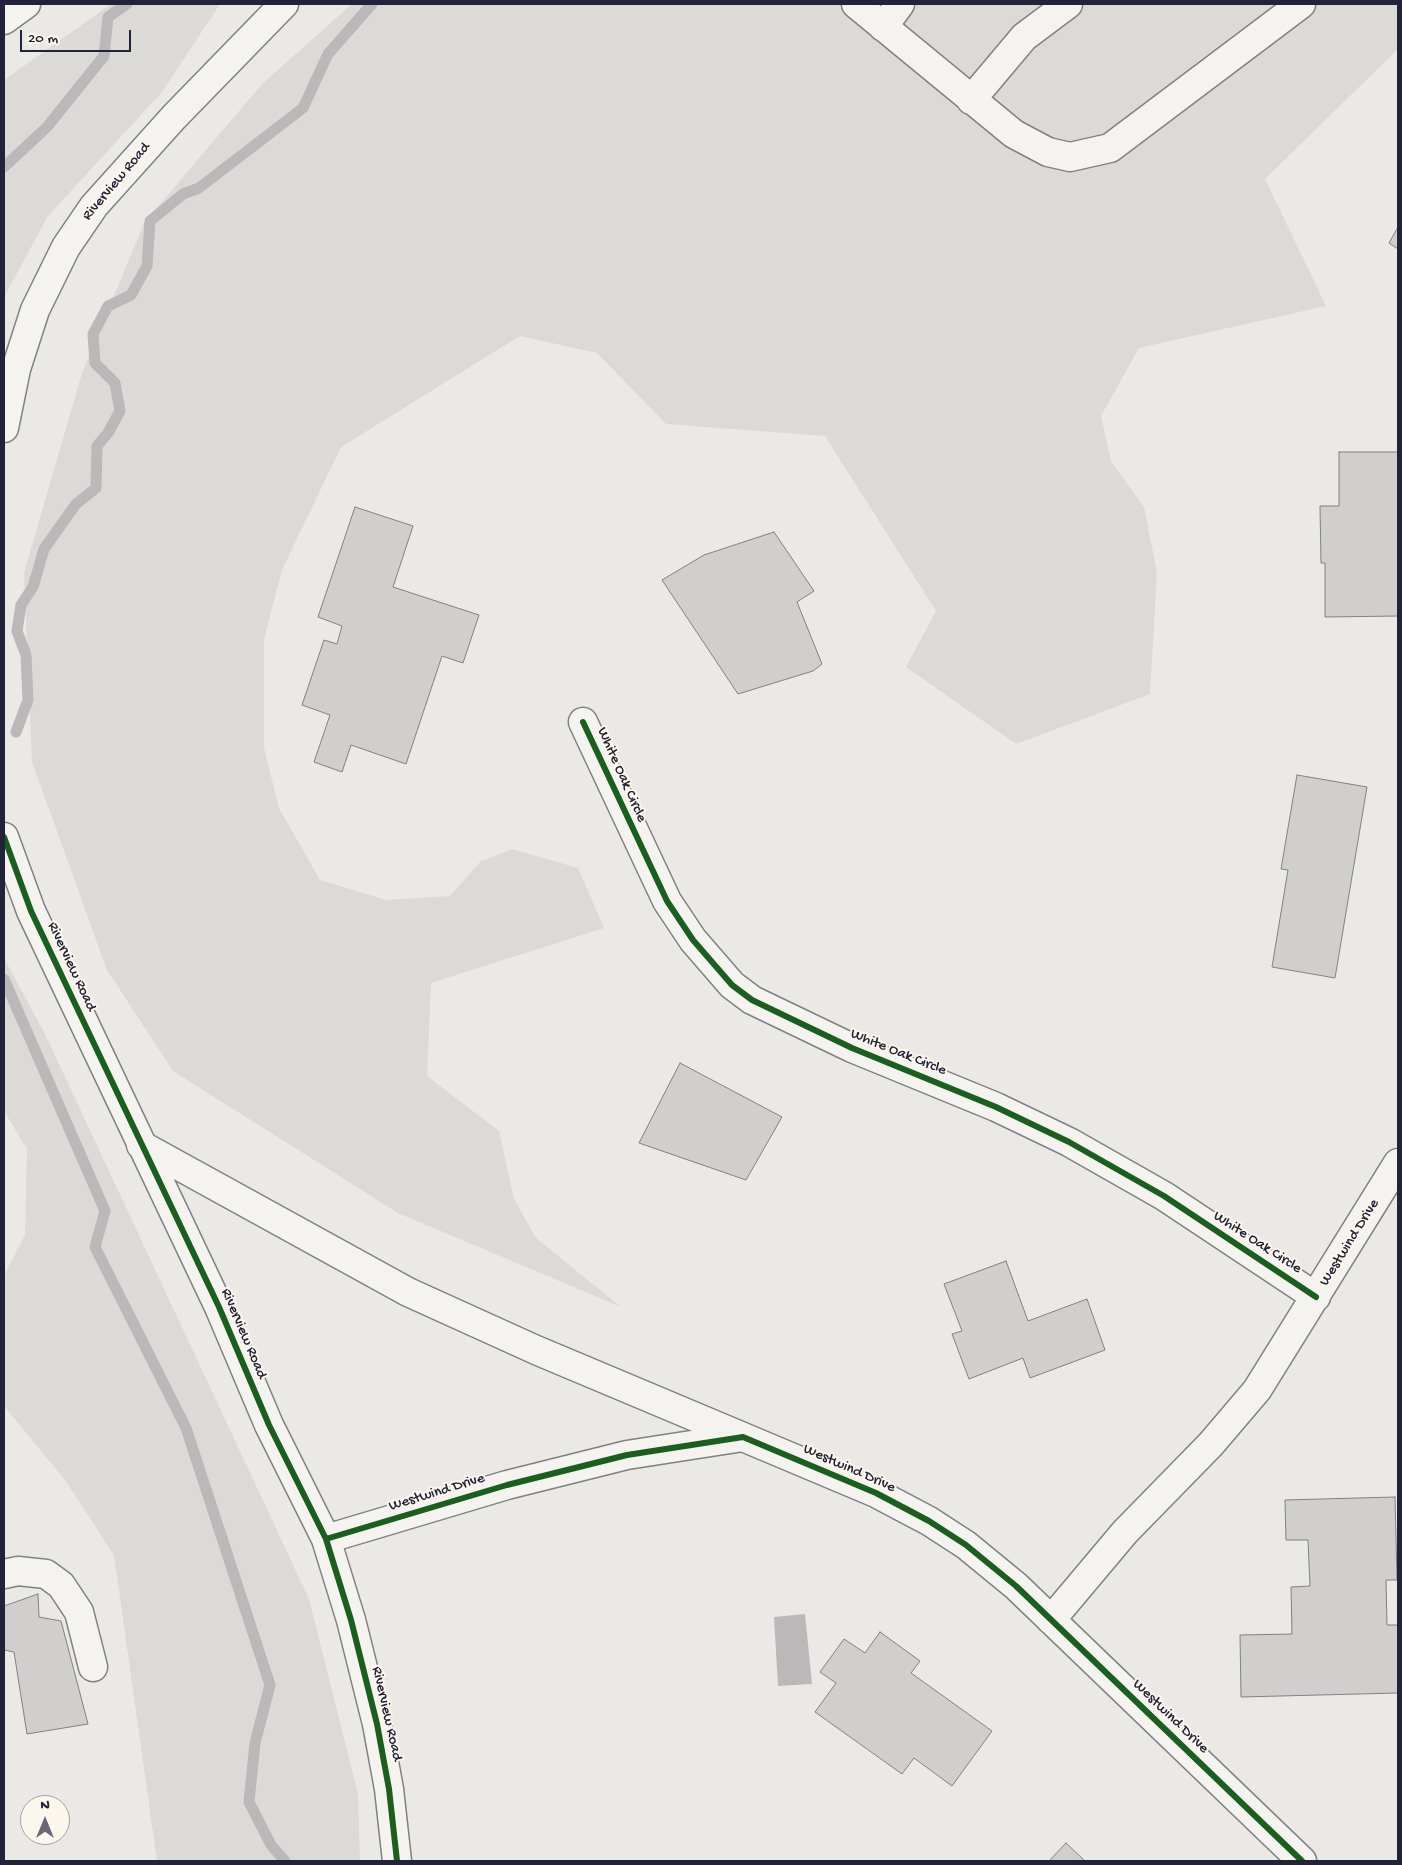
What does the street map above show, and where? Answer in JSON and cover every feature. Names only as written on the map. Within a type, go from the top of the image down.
[{"type":"street","points":[[4,20],[26,4]]},
{"type":"street","name":"Riverview Road","points":[[4,428],[16,369],[35,310],[66,247],[100,200],[174,117],[284,4]]},
{"type":"street","points":[[856,4],[1014,134],[1048,152],[1070,157],[1110,148],[1300,4]]},
{"type":"street","points":[[883,27],[900,4]]},
{"type":"street","points":[[971,100],[1024,37],[1068,4]]},
{"type":"street","name":"White Oak Circle","points":[[583,722],[667,901],[693,940],[739,990],[752,1000],[852,1048],[996,1107],[1069,1142],[1164,1196],[1316,1297]]},
{"type":"street","name":"Riverview Road","points":[[4,837],[31,911],[219,1307],[269,1425],[326,1539],[351,1620],[377,1724],[389,1789],[397,1861]]},
{"type":"street","name":"Westwind Drive","points":[[141,1145],[408,1292],[536,1350],[876,1493],[929,1521],[973,1551],[1016,1586],[1302,1861]]},
{"type":"street","name":"Westwind Drive","points":[[1051,1620],[1125,1532],[1211,1444],[1258,1390],[1398,1163]]},
{"type":"street","name":"Westwind Drive","points":[[326,1539],[507,1485],[618,1457],[743,1438]]},
{"type":"street","points":[[4,1574],[18,1571],[46,1574],[61,1584],[79,1612],[93,1667]]},
{"type":"shaded area","points":[[111,4],[220,4],[162,92],[48,216],[4,297],[4,80]]},
{"type":"shaded area","points":[[352,4],[768,4],[760,101],[787,151],[833,162],[889,159],[935,177],[1027,240],[1059,241],[1392,4],[1398,4],[1398,49],[1265,179],[1326,306],[1139,348],[1101,416],[1111,461],[1144,507],[1157,573],[1150,694],[1016,744],[906,667],[936,611],[825,436],[666,424],[597,353],[520,336],[341,447],[282,570],[264,639],[264,748],[279,808],[320,880],[386,900],[450,896],[480,862],[512,849],[578,868],[604,928],[431,983],[427,1076],[499,1131],[514,1199],[536,1238],[621,1307],[398,1213],[173,1071],[107,970],[32,762],[24,573],[82,373],[144,223],[262,84]]},
{"type":"shaded area","points":[[768,4],[1392,4],[1059,241],[1027,240],[935,177],[890,159],[833,162],[787,151],[760,101]]},
{"type":"shaded area","points":[[4,958],[45,1034],[309,1599],[358,1794],[360,1861],[157,1861],[114,1555],[65,1480],[4,1406],[4,1276],[25,1235],[27,1149],[4,1111]]},
{"type":"shaded area","points":[[805,1614],[812,1684],[778,1686],[774,1617]]},
{"type":"building","points":[[1398,227],[1398,249],[1389,243]]},
{"type":"building","points":[[1339,452],[1398,452],[1398,616],[1325,617],[1325,563],[1321,563],[1320,506],[1339,506]]},
{"type":"building","points":[[355,507],[413,526],[393,587],[479,615],[463,663],[442,656],[406,764],[351,745],[342,772],[314,762],[330,715],[302,705],[324,640],[337,644],[342,626],[318,617]]},
{"type":"building","points":[[774,532],[814,591],[797,602],[822,664],[813,671],[738,694],[662,580],[704,555]]},
{"type":"building","points":[[1297,775],[1367,787],[1335,978],[1272,967],[1288,870],[1281,869]]},
{"type":"building","points":[[680,1063],[782,1117],[746,1180],[639,1143]]},
{"type":"building","points":[[1006,1261],[1028,1321],[1087,1299],[1105,1350],[1030,1378],[1023,1358],[969,1379],[952,1334],[962,1331],[944,1284]]},
{"type":"building","points":[[1395,1497],[1397,1580],[1386,1580],[1387,1625],[1398,1625],[1398,1693],[1241,1697],[1240,1635],[1292,1634],[1291,1587],[1310,1586],[1308,1540],[1286,1540],[1285,1500]]},
{"type":"building","points":[[38,1594],[39,1617],[61,1621],[88,1724],[27,1734],[14,1652],[4,1650],[4,1606]]},
{"type":"building","points":[[880,1632],[920,1661],[911,1673],[992,1731],[952,1786],[914,1758],[902,1774],[815,1712],[836,1683],[820,1672],[844,1639],[865,1653]]},
{"type":"building","points":[[1066,1843],[1085,1861],[1049,1861]]},
{"type":"waterway","points":[[4,167],[47,127],[104,56],[108,17],[127,4]]},
{"type":"waterway","points":[[16,732],[28,700],[26,655],[17,631],[21,605],[33,587],[44,549],[76,504],[96,488],[97,446],[108,433],[120,411],[115,383],[95,363],[93,334],[108,306],[131,295],[147,266],[150,221],[183,194],[199,188],[303,108],[328,54],[372,4]]},
{"type":"waterway","points":[[4,979],[105,1211],[95,1247],[186,1428],[270,1685],[255,1743],[249,1802],[271,1845],[285,1861]]},
{"type":"cycle path","points":[[583,722],[667,901],[693,940],[732,985],[752,1000],[852,1048],[996,1107],[1069,1142],[1164,1196],[1316,1297]]},
{"type":"cycle path","points":[[4,837],[31,911],[219,1307],[269,1425],[326,1539],[351,1620],[377,1724],[389,1789],[397,1861]]},
{"type":"cycle path","points":[[326,1539],[507,1485],[627,1455],[743,1437],[876,1493],[929,1521],[966,1545],[1016,1586],[1302,1861]]}]
